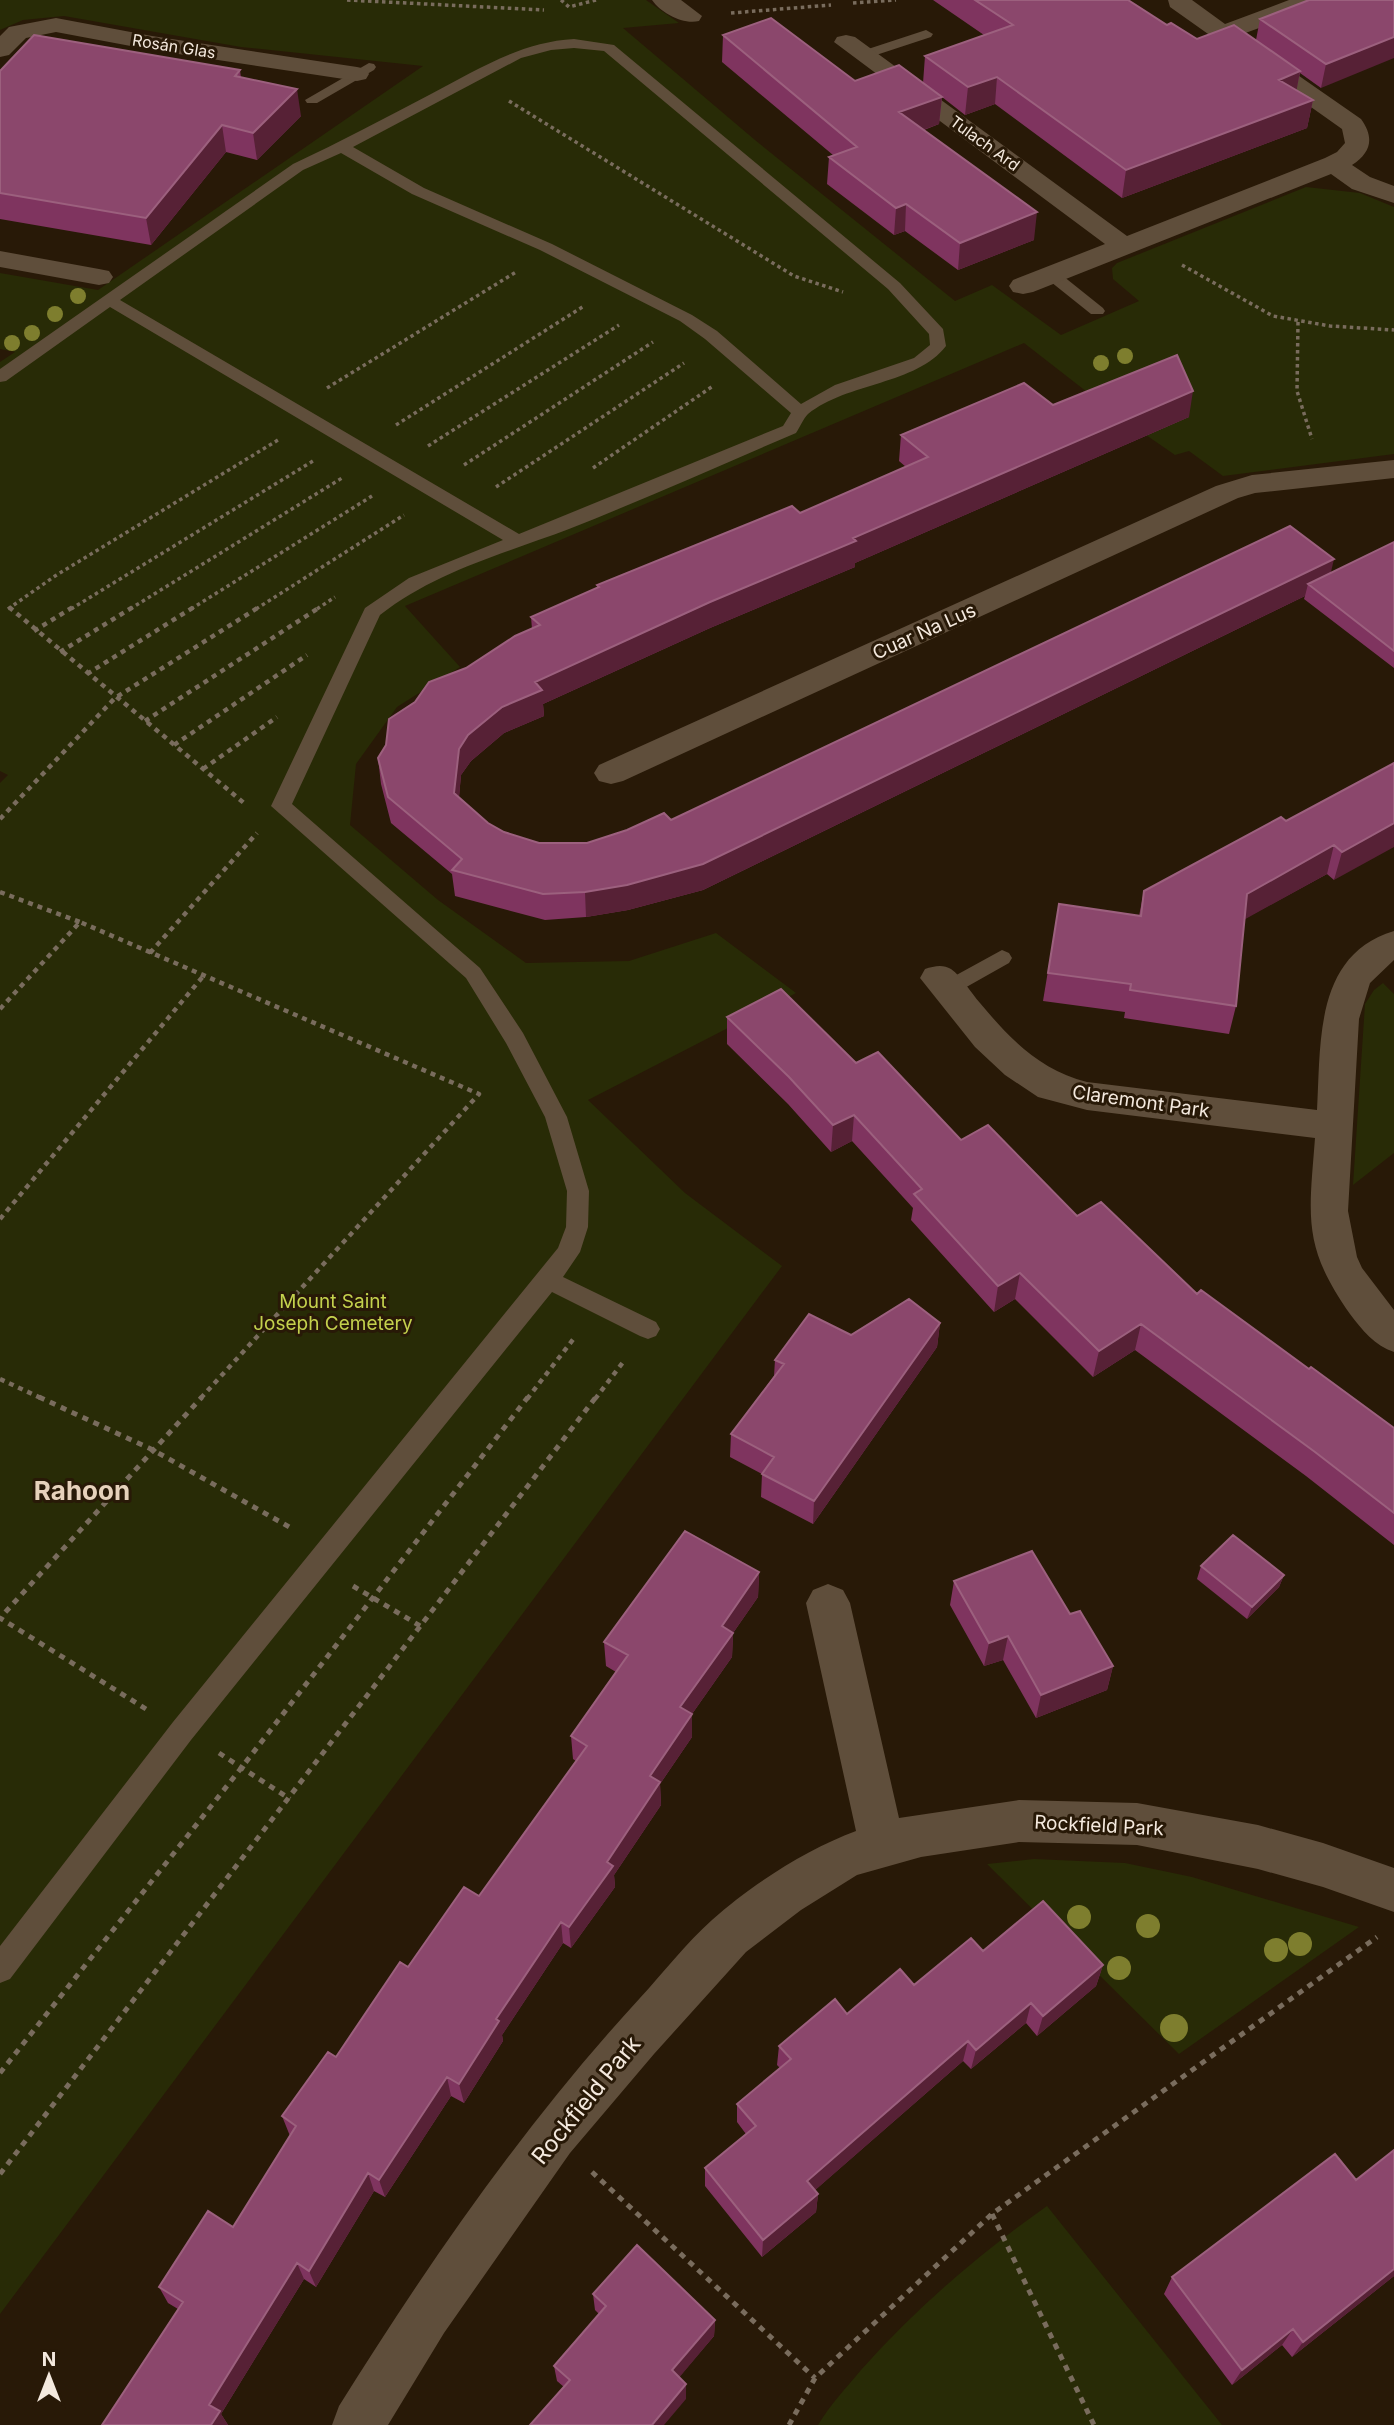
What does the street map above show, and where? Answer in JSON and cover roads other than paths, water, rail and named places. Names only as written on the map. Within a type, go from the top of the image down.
[{"type":"street","points":[[664,0],[690,16]]},
{"type":"street","points":[[1222,33],[1312,0]]},
{"type":"street","points":[[1023,286],[1334,164],[1351,156],[1357,147],[1357,130],[1352,124],[1179,2]]},
{"type":"street","name":"Rosán Glas","points":[[0,50],[18,32],[56,25],[144,42],[363,70]]},
{"type":"street","name":"Tulach Ard","points":[[855,48],[1124,245]]},
{"type":"street","points":[[1334,164],[1361,183],[1394,195]]},
{"type":"street","points":[[0,259],[104,288]]},
{"type":"street","name":"Cuar Na Lus","points":[[611,773],[1236,488],[1394,469]]},
{"type":"street","points":[[1394,944],[1369,960],[1347,989],[1341,1019],[1329,1211],[1334,1246],[1341,1268],[1359,1296],[1394,1336]]},
{"type":"street","name":"Claremont Park","points":[[943,983],[1002,1051],[1051,1087],[1087,1096],[1334,1126]]},
{"type":"street","points":[[828,1603],[881,1844]]},
{"type":"street","name":"Rockfield Park","points":[[358,2425],[426,2315],[553,2136],[729,1936],[785,1894],[833,1864],[881,1844],[968,1827],[1019,1821],[1137,1824],[1258,1847],[1324,1866],[1389,1911]]},
{"type":"lane","points":[[855,48],[926,34]]},
{"type":"lane","points":[[0,377],[104,288],[298,167],[342,147],[516,55],[542,46],[591,43],[609,48],[900,292],[937,332],[938,346],[920,362],[841,389],[800,412],[790,429],[392,594],[372,612],[281,806],[472,973],[515,1039],[556,1117],[578,1191],[577,1227],[568,1252],[548,1280],[321,1556],[182,1731],[0,1969]]},
{"type":"lane","points":[[312,100],[363,70]]},
{"type":"lane","points":[[342,147],[418,191],[553,250],[688,320],[717,341],[800,412]]},
{"type":"lane","points":[[1052,275],[1097,311]]},
{"type":"lane","points":[[104,288],[311,419],[518,541]]},
{"type":"lane","name":"Claremont Park","points":[[943,983],[1002,958]]},
{"type":"lane","points":[[548,1280],[648,1329]]},
{"type":"district","name":"Rahoon","points":[[82,1491]]},
{"type":"park label","name":"Mount Saint Joseph Cemetery","points":[[333,1312]]}]
